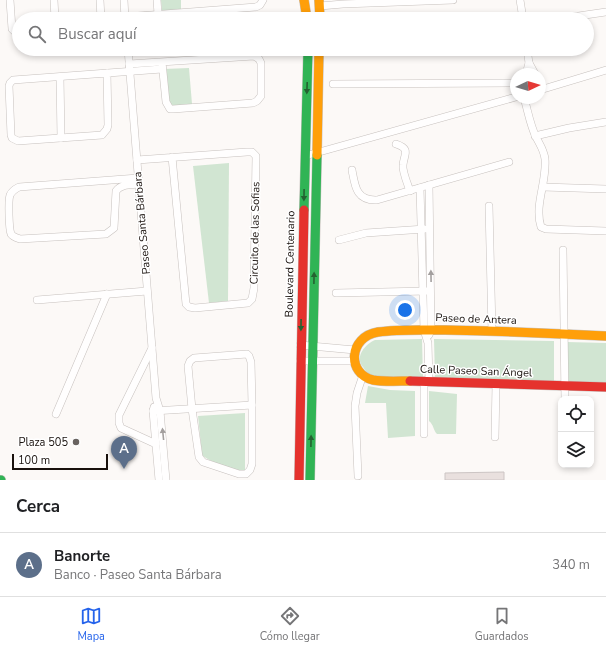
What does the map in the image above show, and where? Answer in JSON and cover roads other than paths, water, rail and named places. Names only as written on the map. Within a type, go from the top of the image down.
[{"type":"main road","points":[[304,0],[305,12]]},
{"type":"main road","points":[[307,12],[308,0]]},
{"type":"main road","name":"Boulevard Centenario","points":[[299,480],[300,345],[308,56]]},
{"type":"main road","points":[[310,480],[320,56]]},
{"type":"main road","name":"Paseo de Antera","points":[[355,350],[359,341],[371,332],[427,330],[492,331],[606,336]]},
{"type":"main road","points":[[355,350],[354,362],[356,367],[363,375]]},
{"type":"main road","name":"Calle Paseo San Ángel","points":[[363,375],[374,380],[606,387]]},
{"type":"street","points":[[10,0],[12,29]]},
{"type":"street","points":[[54,0],[54,12]]},
{"type":"street","points":[[100,0],[101,12]]},
{"type":"street","points":[[124,0],[125,12]]},
{"type":"street","points":[[157,0],[158,12]]},
{"type":"street","points":[[186,12],[256,7],[260,5],[263,0]]},
{"type":"street","points":[[319,3],[343,4],[453,0]]},
{"type":"street","points":[[520,0],[522,12]]},
{"type":"street","points":[[594,14],[606,12]]},
{"type":"street","name":"Paseo Santa Bárbara","points":[[129,56],[157,411],[166,480]]},
{"type":"street","points":[[107,73],[108,125],[105,133],[98,135],[18,141],[12,138],[10,83],[13,80],[107,73],[130,68],[254,56],[259,59],[261,63],[261,96],[258,101],[253,103],[170,109],[166,102],[162,66]]},
{"type":"street","points":[[528,56],[532,68]]},
{"type":"street","points":[[528,68],[529,63]]},
{"type":"street","points":[[546,88],[606,70]]},
{"type":"street","points":[[60,77],[62,138]]},
{"type":"street","points":[[333,84],[510,83]]},
{"type":"street","points":[[305,156],[510,99]]},
{"type":"street","points":[[526,104],[535,136],[544,150],[545,157],[546,168],[541,193],[540,219],[542,227],[546,229],[606,231]]},
{"type":"street","points":[[535,136],[568,128],[606,122]]},
{"type":"street","points":[[396,144],[404,148],[406,153],[403,166],[410,191]]},
{"type":"street","name":"Circuito de las Sofias","points":[[136,160],[247,152],[252,152],[256,156],[254,288],[252,300],[248,303],[195,308],[186,304],[172,158]]},
{"type":"street","points":[[352,170],[356,190],[359,194],[371,200],[377,200],[509,162]]},
{"type":"street","points":[[138,181],[122,186],[116,191],[114,228],[106,234],[20,239],[11,234],[10,196],[13,190],[19,187],[138,181]]},
{"type":"street","points":[[427,330],[431,291],[429,185]]},
{"type":"street","points":[[543,187],[606,189]]},
{"type":"street","points":[[420,188],[423,291],[428,343],[424,434]]},
{"type":"street","points":[[489,206],[492,331]]},
{"type":"street","points":[[339,240],[366,233],[430,229]]},
{"type":"street","points":[[563,250],[565,396]]},
{"type":"street","points":[[37,300],[147,291]]},
{"type":"street","points":[[336,293],[431,291]]},
{"type":"street","points":[[56,414],[107,294]]},
{"type":"street","points":[[300,345],[355,350]]},
{"type":"street","points":[[152,348],[119,415],[119,423],[121,428],[156,444]]},
{"type":"street","points":[[247,354],[251,362],[252,405],[252,464],[250,470],[246,474],[239,474],[204,462],[199,457],[192,409],[188,366],[190,361],[194,358],[247,354]]},
{"type":"street","points":[[300,361],[354,362]]},
{"type":"street","points":[[358,476],[355,406],[357,393],[363,375]]},
{"type":"street","points":[[495,436],[496,384]]},
{"type":"street","points":[[157,411],[252,405]]},
{"type":"street","name":"Paseo Santa Bárbara","points":[[157,411],[156,444],[159,480]]},
{"type":"place","name":"Plaza 505","points":[[76,442]]},
{"type":"place","name":"Banorte","points":[[124,469]]}]
